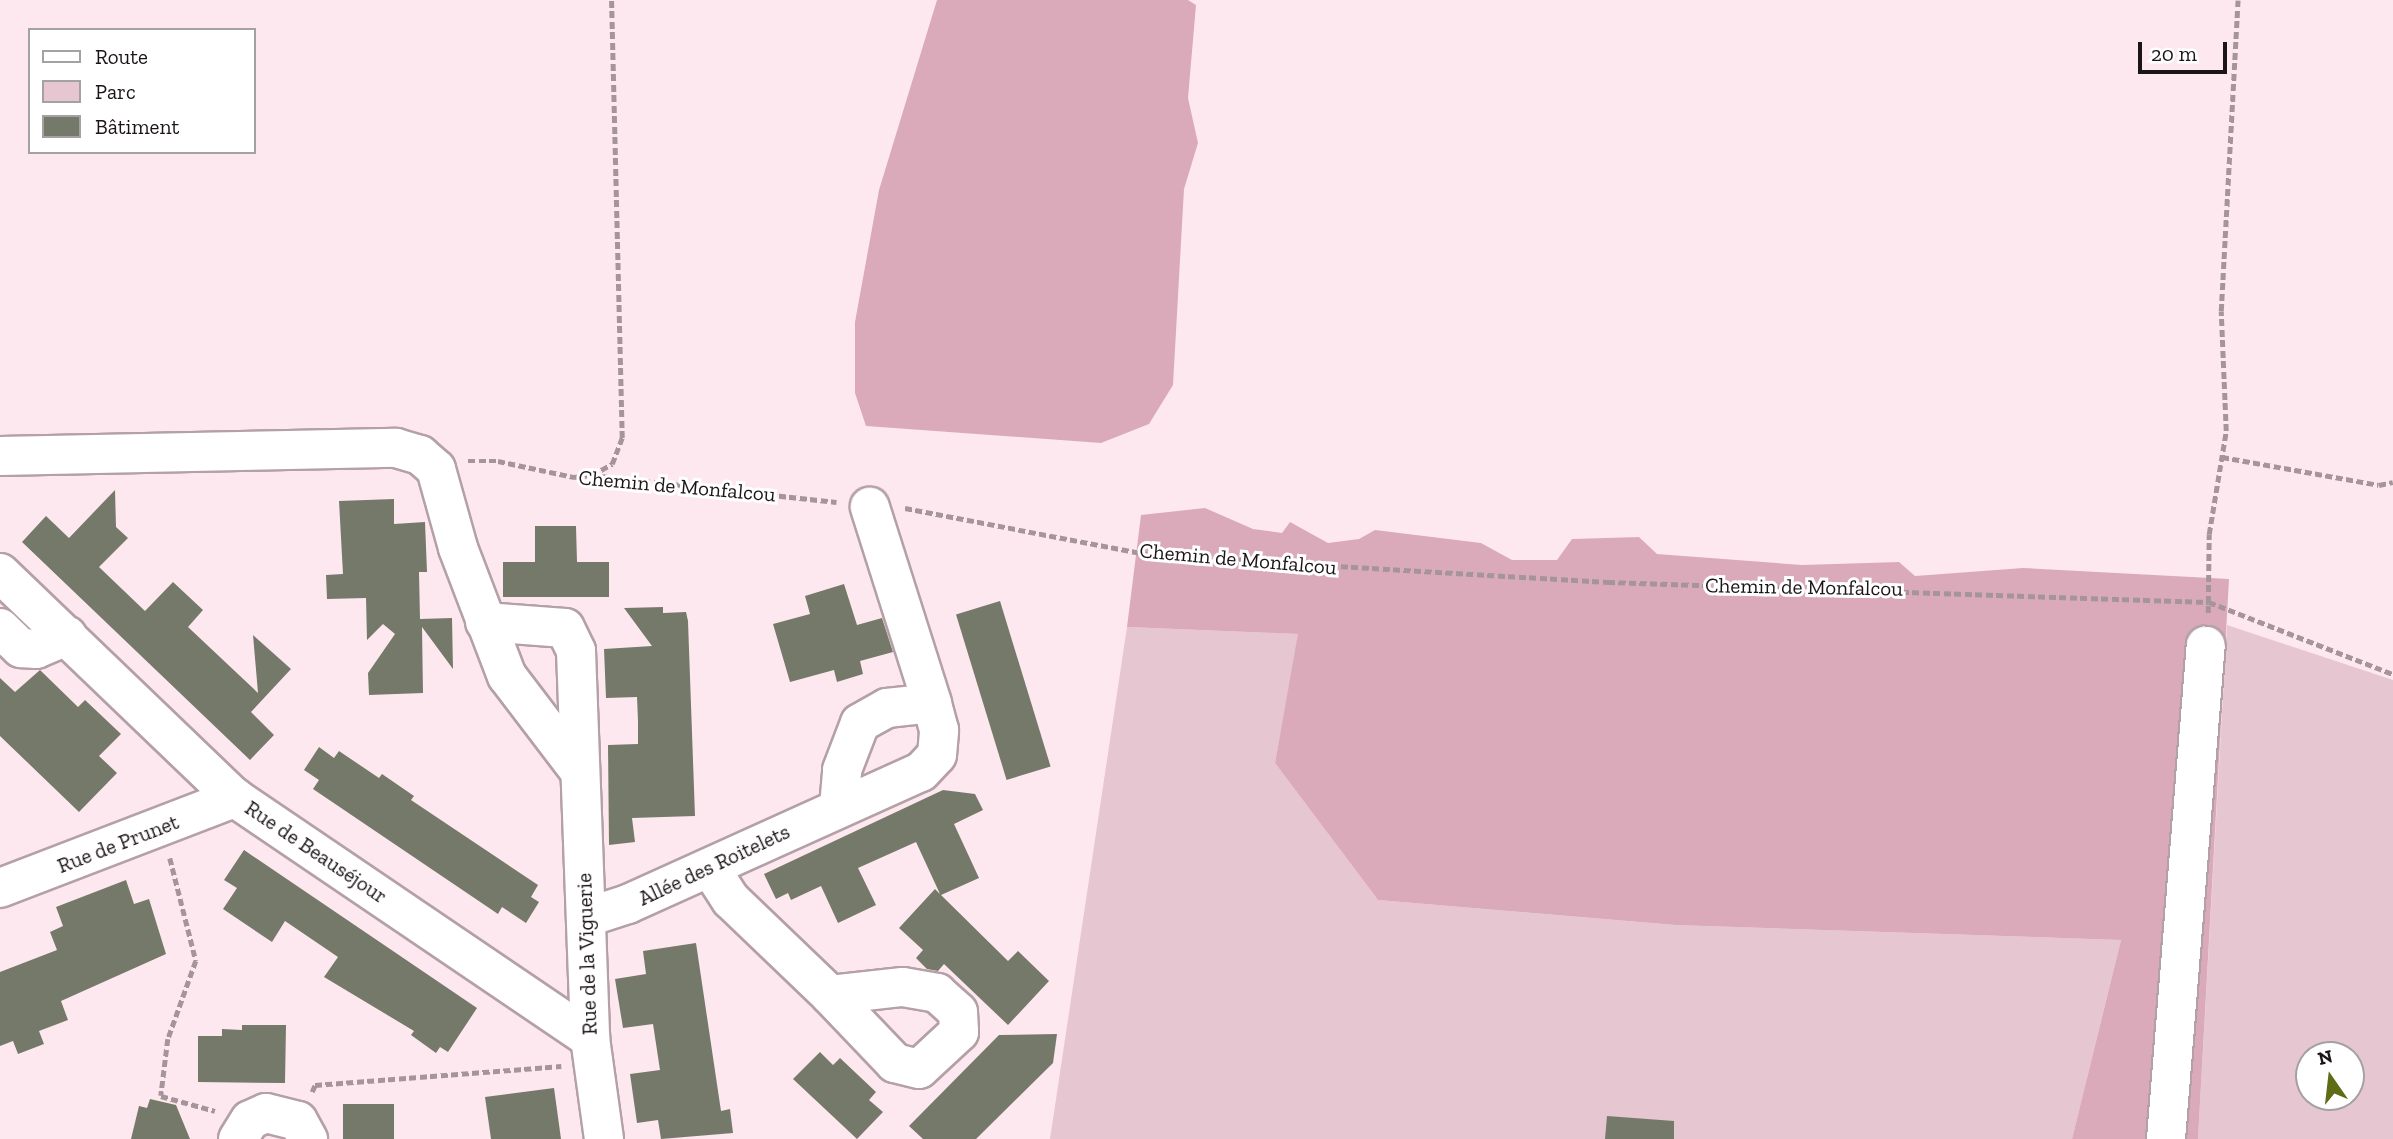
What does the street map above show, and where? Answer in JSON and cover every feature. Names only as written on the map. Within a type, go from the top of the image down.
[{"type":"street","points":[[0,456],[396,448],[420,455],[436,469],[485,622],[507,676],[577,768]]},
{"type":"street","name":"Allée des Roitelets","points":[[588,917],[710,868],[839,807],[921,772],[937,755],[939,730],[932,703],[870,507]]},
{"type":"street","name":"Rue de Beauséjour","points":[[0,573],[235,798],[592,1051]]},
{"type":"street","name":"Rue de la Viguerie","points":[[485,622],[565,628],[576,651],[577,768],[588,917],[592,1051],[604,1139]]},
{"type":"street","points":[[0,628],[21,648],[36,649],[66,636]]},
{"type":"street","points":[[2166,1139],[2206,646]]},
{"type":"street","points":[[839,807],[842,770],[860,723],[887,708],[932,703]]},
{"type":"street","name":"Rue de Prunet","points":[[0,888],[163,829],[235,798]]},
{"type":"street","points":[[710,868],[731,900],[830,995]]},
{"type":"street","points":[[244,1130],[266,1113],[303,1130]]},
{"type":"path","points":[[591,475],[612,464],[622,438],[611,0]]},
{"type":"path","points":[[2209,602],[2209,534],[2225,431],[2221,311],[2238,0]]},
{"type":"path","points":[[2221,457],[2379,485],[2393,482]]},
{"type":"path","name":"Chemin de Monfalcou","points":[[436,469],[471,460],[498,461],[574,477],[591,475],[870,507],[929,510],[1152,555],[1608,582],[2046,593],[2209,602],[2393,674]]},
{"type":"path","points":[[163,829],[196,961],[168,1039],[161,1096],[244,1130]]},
{"type":"path","points":[[303,1130],[315,1086],[592,1051]]},
{"type":"green space","points":[[2227,625],[2393,680],[2393,1139],[2198,1139]]},
{"type":"green space","points":[[1127,627],[1299,634],[1275,763],[1378,900],[1675,925],[2121,940],[2072,1139],[1050,1139]]},
{"type":"shaded area","points":[[937,0],[1188,0],[1196,5],[1188,98],[1198,143],[1184,189],[1173,385],[1149,424],[1101,443],[866,426],[855,393],[855,322],[879,190]]},
{"type":"shaded area","points":[[1205,508],[1253,529],[1282,533],[1290,522],[1328,543],[1359,539],[1375,530],[1481,543],[1512,560],[1557,560],[1572,539],[1639,537],[1657,554],[1802,565],[1899,562],[1915,576],[2023,568],[2229,579],[2198,1139],[2072,1139],[2121,940],[1675,925],[1378,900],[1275,763],[1298,634],[1127,627],[1141,515]]},
{"type":"building","points":[[115,490],[116,527],[128,538],[99,567],[145,611],[173,582],[203,610],[188,627],[258,693],[253,635],[291,669],[251,712],[274,735],[250,760],[22,542],[46,516],[69,538]]},
{"type":"building","points":[[394,499],[394,524],[425,522],[427,572],[419,572],[420,619],[452,618],[453,669],[422,627],[423,693],[369,695],[368,673],[395,634],[383,624],[367,640],[366,598],[327,599],[326,575],[343,574],[339,501]]},
{"type":"building","points":[[535,526],[576,526],[577,562],[609,562],[609,597],[503,597],[503,562],[535,562]]},
{"type":"building","points":[[844,584],[857,625],[882,618],[893,652],[860,661],[863,674],[837,682],[834,670],[790,682],[773,624],[810,614],[805,596]]},
{"type":"building","points":[[1000,601],[1051,766],[1007,780],[956,614]]},
{"type":"building","points":[[663,607],[663,613],[686,612],[688,621],[695,816],[632,818],[635,842],[609,845],[608,745],[638,744],[638,721],[637,697],[606,698],[604,649],[652,646],[624,608]]},
{"type":"building","points":[[40,670],[78,707],[85,700],[121,734],[99,756],[117,773],[79,812],[0,736],[0,678],[15,692]]},
{"type":"building","points":[[319,747],[334,758],[339,751],[379,778],[382,774],[414,796],[411,800],[538,885],[531,897],[539,902],[526,923],[502,907],[498,914],[313,789],[319,780],[304,770]]},
{"type":"building","points":[[943,790],[975,794],[983,810],[954,824],[979,878],[941,895],[1008,961],[1018,951],[1049,981],[1008,1025],[944,964],[938,971],[927,969],[916,958],[923,950],[899,928],[935,889],[940,894],[916,842],[858,868],[876,905],[838,923],[821,886],[791,900],[788,893],[776,899],[764,874]]},
{"type":"building","points":[[244,850],[477,1008],[448,1052],[440,1047],[436,1053],[411,1035],[414,1031],[324,977],[338,957],[285,921],[272,942],[223,909],[237,888],[224,880]]},
{"type":"building","points":[[126,880],[134,904],[149,899],[166,954],[61,1001],[68,1020],[39,1031],[44,1044],[18,1054],[13,1041],[0,1046],[0,972],[57,950],[50,932],[63,926],[56,907]]},
{"type":"building","points":[[696,943],[721,1111],[730,1109],[733,1133],[661,1139],[658,1120],[637,1123],[630,1074],[660,1070],[653,1024],[623,1028],[615,979],[646,974],[643,951]]},
{"type":"building","points":[[242,1025],[286,1025],[285,1083],[198,1082],[198,1036],[222,1036],[222,1029],[242,1030]]},
{"type":"building","points":[[1057,1034],[1053,1063],[976,1139],[923,1139],[909,1126],[999,1035]]},
{"type":"building","points":[[820,1052],[833,1065],[840,1058],[876,1092],[869,1100],[883,1112],[857,1139],[793,1079]]},
{"type":"building","points":[[554,1088],[561,1139],[491,1139],[485,1097]]},
{"type":"building","points":[[150,1099],[176,1105],[190,1139],[131,1139],[139,1106],[147,1108]]},
{"type":"building","points":[[343,1104],[394,1104],[394,1139],[343,1139]]},
{"type":"building","points":[[1607,1116],[1674,1121],[1674,1139],[1605,1139]]}]
